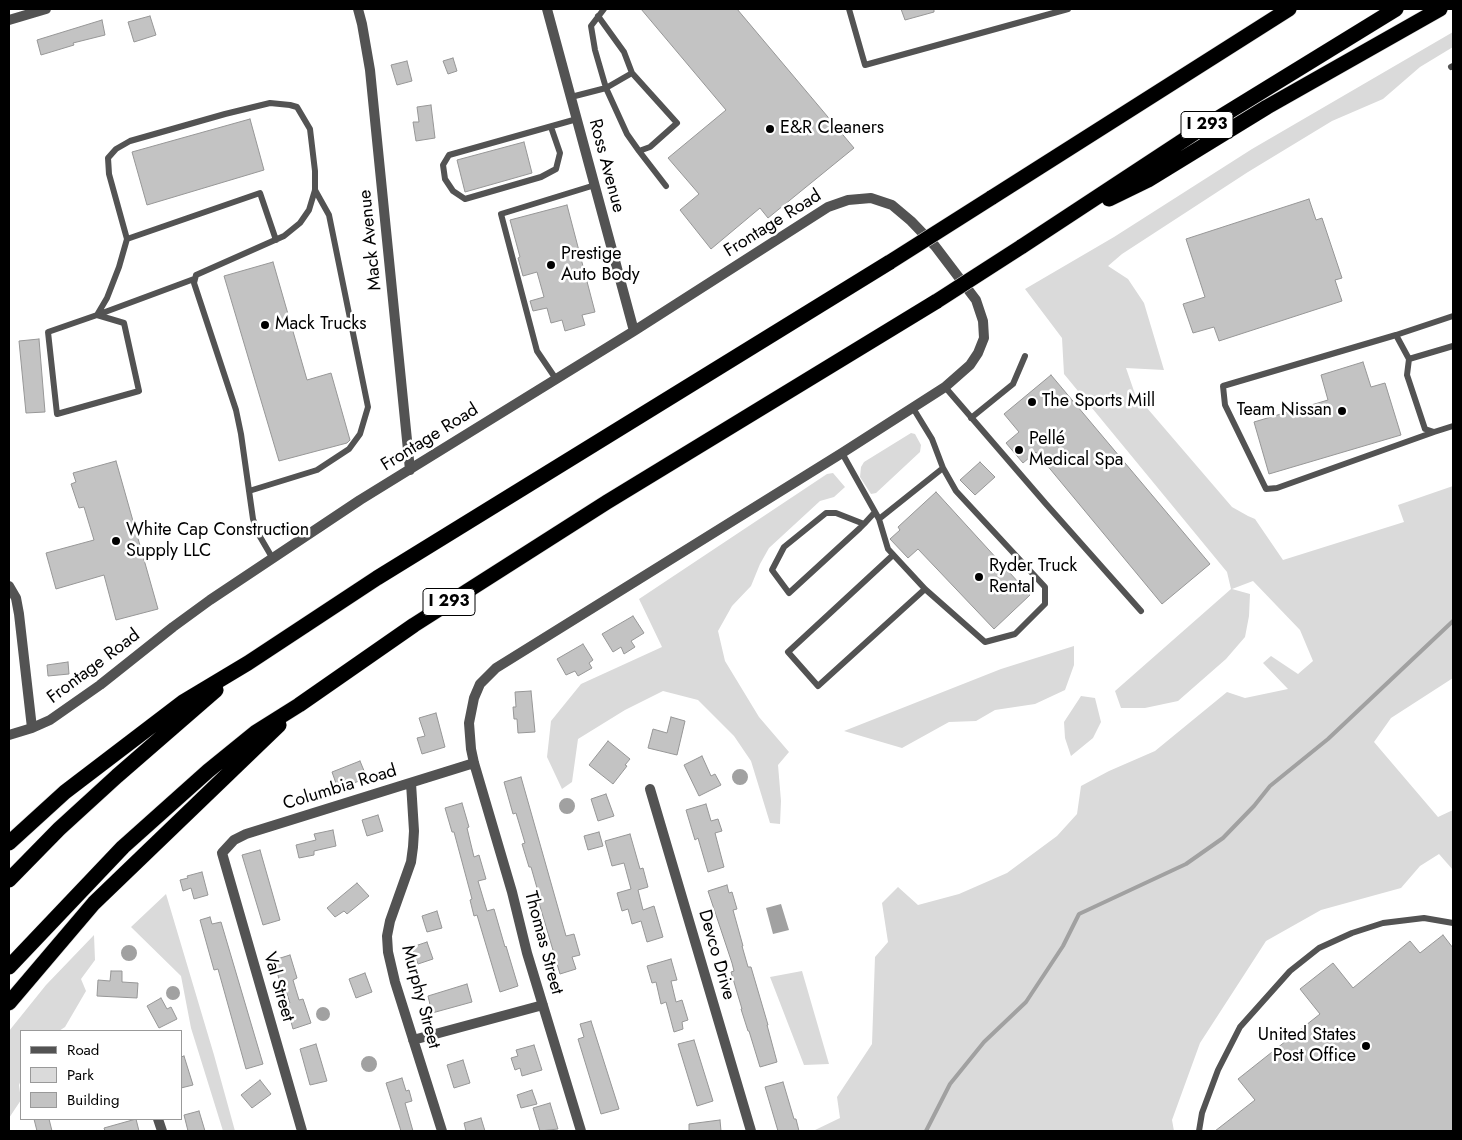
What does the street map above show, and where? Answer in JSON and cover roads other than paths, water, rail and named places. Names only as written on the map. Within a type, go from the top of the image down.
[{"type":"highway","name":"I 293","points":[[9,967],[123,847],[256,732],[299,705],[414,624],[616,497],[937,300],[1058,224],[1199,130],[1396,9]]},
{"type":"highway","points":[[1058,224],[1148,180],[1284,97],[1440,9]]},
{"type":"highway","points":[[9,844],[65,792],[183,702],[248,664],[376,578],[890,262],[1287,10]]},
{"type":"highway","points":[[9,880],[59,829],[117,776],[248,664]]},
{"type":"highway","points":[[9,1003],[94,904],[299,705]]},
{"type":"street","points":[[9,20],[46,9]]},
{"type":"street","name":"Mack Avenue","points":[[358,9],[370,70],[410,470]]},
{"type":"street","name":"Ross Avenue","points":[[547,9],[634,331]]},
{"type":"street","name":"Frontage Road","points":[[9,735],[50,720],[93,690],[210,600],[360,500],[634,331],[828,207],[848,200],[871,198],[892,205],[911,221],[935,246],[976,300],[980,309],[984,330],[982,345],[970,365],[945,387],[913,408],[496,668],[480,684],[471,708],[470,736],[474,763]]},
{"type":"street","points":[[9,586],[16,598],[19,614],[32,728]]},
{"type":"street","name":"Columbia Road","points":[[222,853],[234,840],[246,834],[474,763]]},
{"type":"street","name":"Thomas Street","points":[[474,763],[512,892],[527,954],[581,1131]]},
{"type":"street","name":"Murphy Street","points":[[412,783],[414,831],[411,862],[395,906],[387,936],[391,967],[442,1131]]},
{"type":"street","name":"Devco Drive","points":[[650,789],[751,1131]]},
{"type":"street","name":"Val Street","points":[[222,853],[302,1131]]},
{"type":"street","points":[[414,1040],[543,1005]]},
{"type":"lane","points":[[604,9],[591,26],[595,50],[606,88],[627,134],[666,186]]},
{"type":"lane","points":[[849,9],[865,64],[1068,9]]},
{"type":"lane","points":[[598,16],[624,52],[632,73],[677,123],[650,147],[638,151]]},
{"type":"lane","points":[[571,97],[606,88],[632,73]]},
{"type":"lane","points":[[97,315],[107,298],[127,239],[109,174],[108,158],[116,149],[130,141],[270,103],[297,107],[310,129],[315,171],[315,190],[309,210],[300,223],[284,236],[196,275],[194,279],[97,315],[48,332],[57,414],[139,391],[124,323],[97,315]]},
{"type":"lane","points":[[552,127],[560,153],[556,169],[541,177],[465,199],[453,192],[445,179],[443,165],[449,155],[577,119]]},
{"type":"lane","points":[[556,379],[537,351],[501,214],[595,185]]},
{"type":"lane","points":[[249,491],[317,470],[349,449],[360,434],[368,407],[328,215],[315,190]]},
{"type":"lane","points":[[127,239],[260,193],[276,240]]},
{"type":"lane","points":[[194,279],[236,410],[256,528],[273,559]]},
{"type":"lane","points":[[1453,316],[1396,335],[1223,386],[1225,405],[1266,489],[1276,488],[1453,426]]},
{"type":"lane","points":[[1396,335],[1409,359],[1407,375],[1425,429],[1434,432]]},
{"type":"lane","points":[[1409,359],[1453,346]]},
{"type":"lane","points":[[971,418],[1013,384],[1025,356]]},
{"type":"lane","points":[[945,387],[1141,611]]},
{"type":"lane","points":[[842,453],[879,519],[888,549],[925,589],[985,642],[1015,634],[1045,604],[1045,587],[956,491],[943,468],[932,439],[913,408]]},
{"type":"lane","points":[[879,519],[943,468]]},
{"type":"lane","points":[[864,524],[836,513],[826,513],[784,547],[772,570],[789,593],[864,524],[875,512]]},
{"type":"lane","points":[[893,555],[788,652],[818,686],[925,589]]},
{"type":"lane","points":[[1200,1131],[1202,1113],[1218,1070],[1240,1027],[1290,971],[1319,948],[1352,933],[1383,923],[1424,918],[1453,923]]},
{"type":"waterway","points":[[926,1131],[950,1084],[984,1042],[1026,1002],[1063,946],[1079,914],[1186,864],[1223,838],[1254,806],[1270,786],[1328,739],[1453,621]]},
{"type":"place","name":"E&R Cleaners","points":[[770,129]]},
{"type":"place","name":"Prestige Auto Body","points":[[551,265]]},
{"type":"place","name":"Mack Trucks","points":[[265,325]]},
{"type":"place","name":"The Sports Mill","points":[[1032,402]]},
{"type":"place","name":"Team Nissan","points":[[1342,411]]},
{"type":"place","name":"Pellé Medical Spa","points":[[1019,450]]},
{"type":"place","name":"White Cap Construction Supply LLC","points":[[116,541]]},
{"type":"place","name":"Ryder Truck Rental","points":[[979,577]]},
{"type":"place","name":"United States Post Office","points":[[1366,1046]]}]
